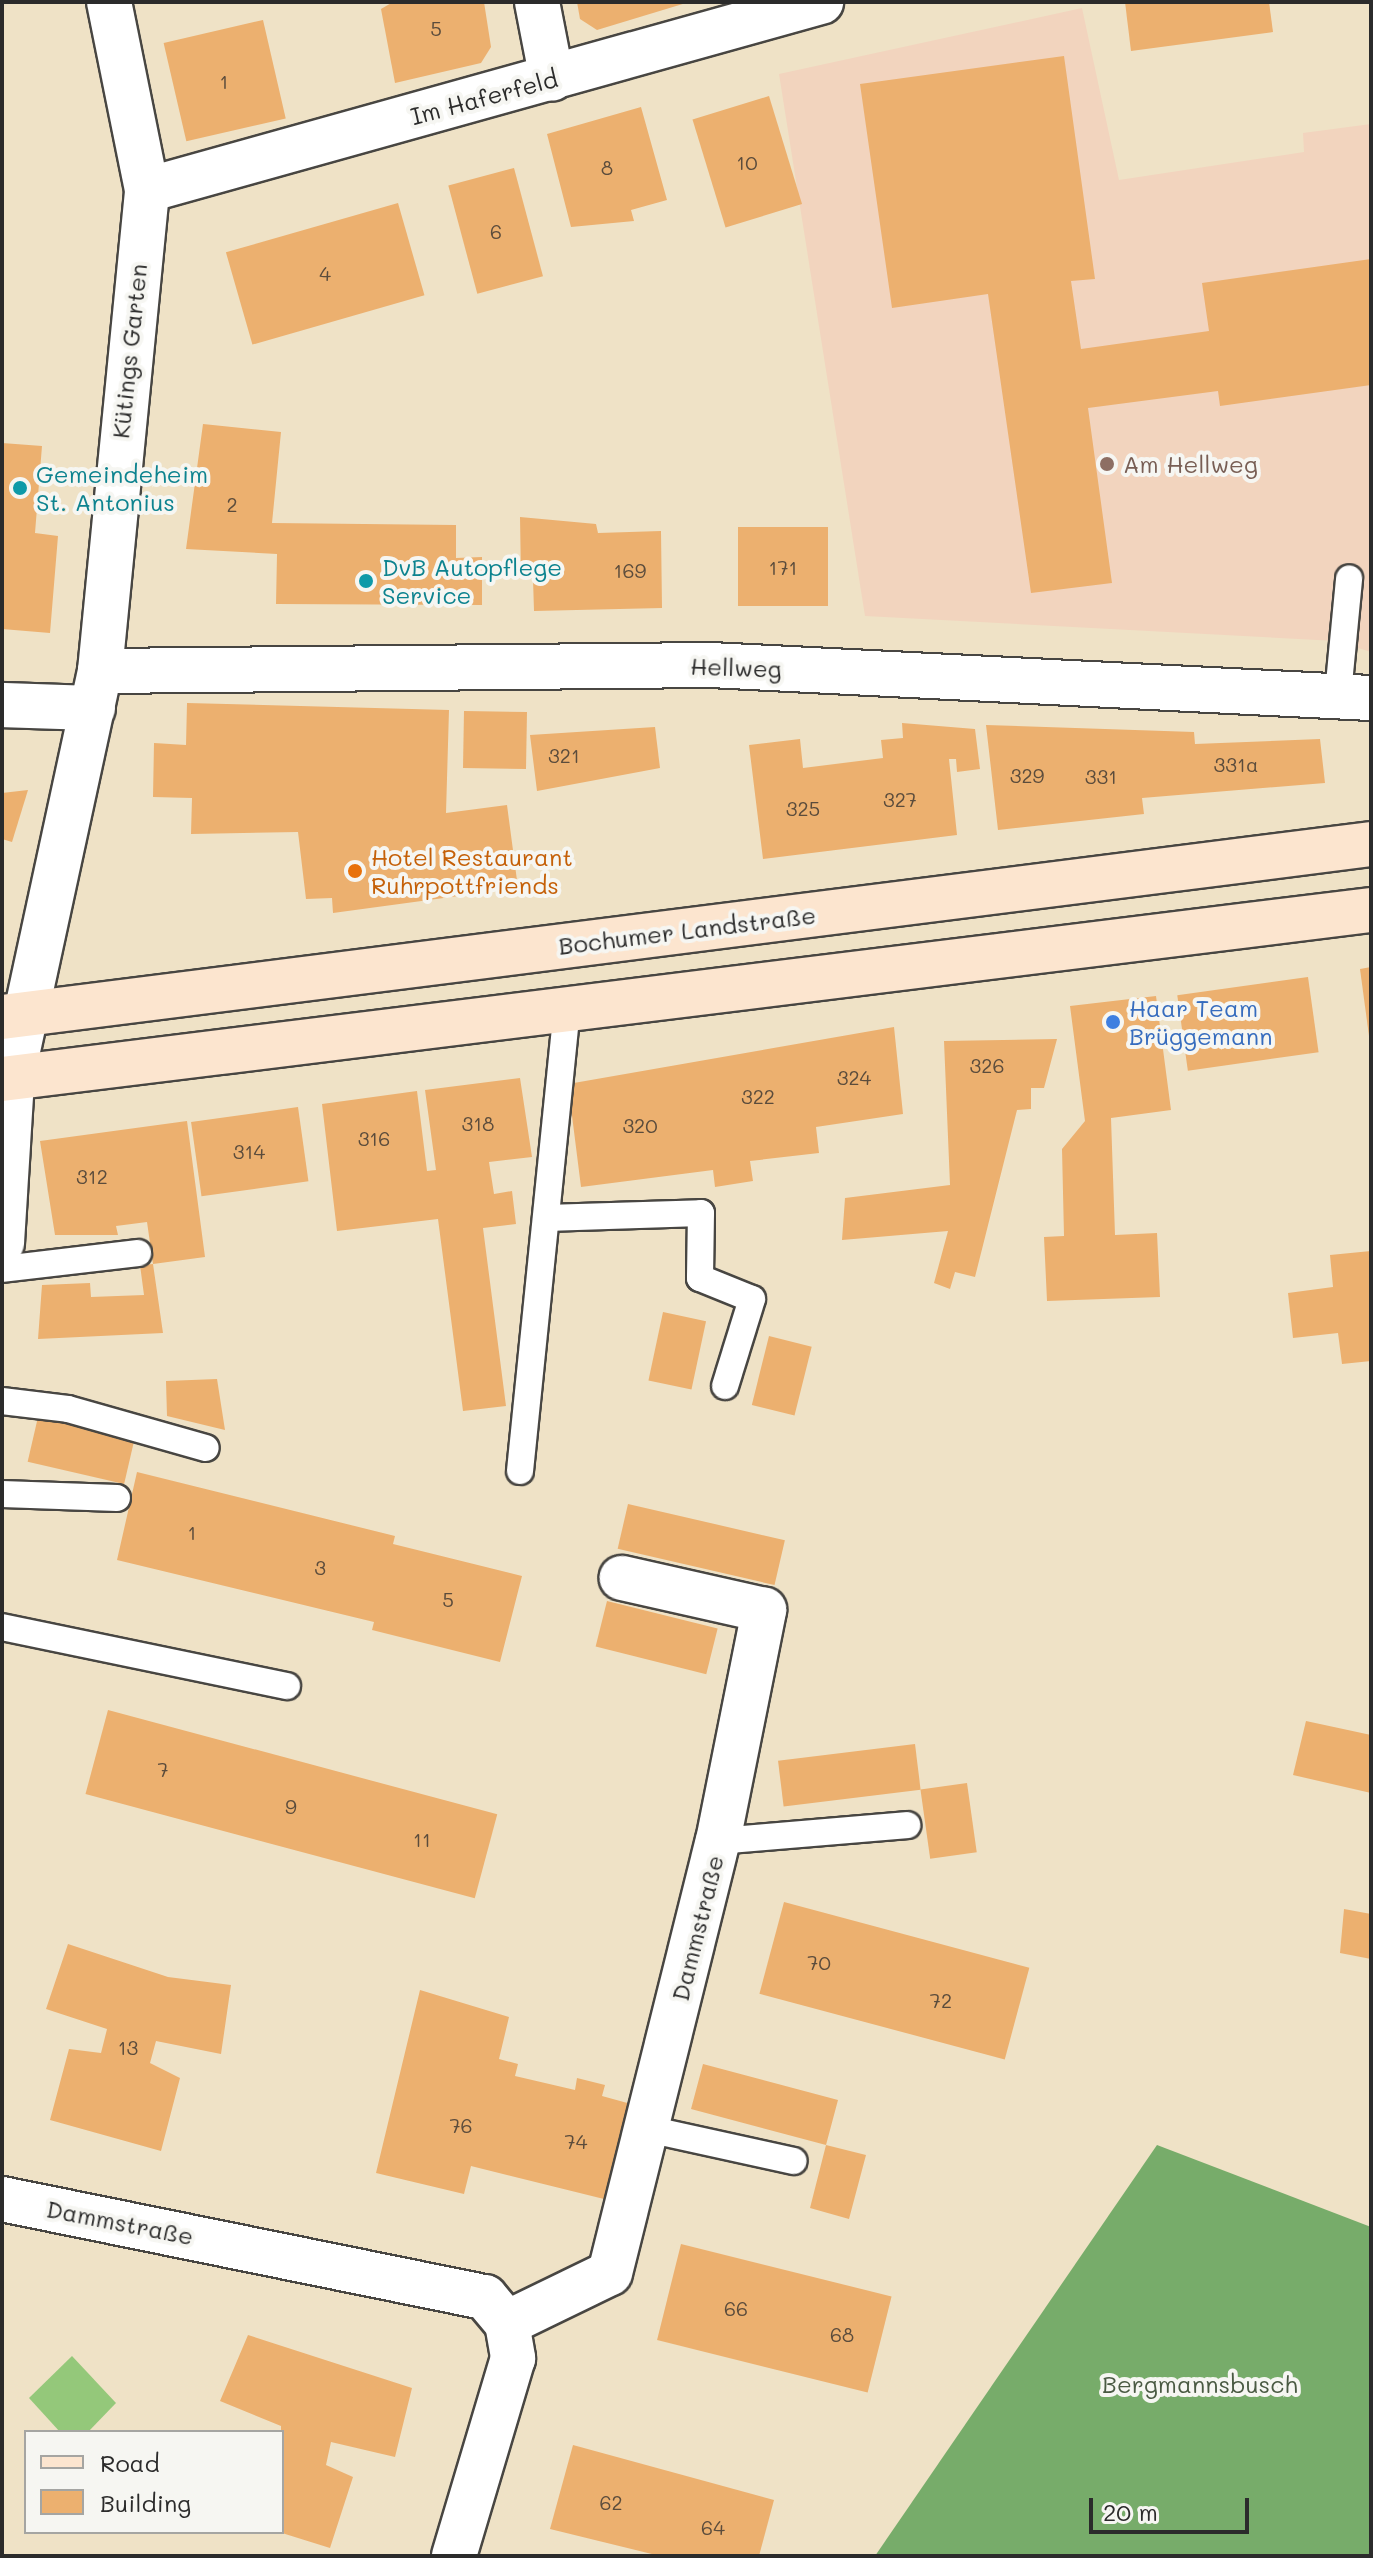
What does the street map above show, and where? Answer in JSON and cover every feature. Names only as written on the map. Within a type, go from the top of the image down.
[{"type":"main road","name":"Bochumer Landstraße","points":[[16,1015],[1371,844]]},
{"type":"main road","points":[[7,1079],[567,1007],[1371,910]]},
{"type":"street","name":"Kütings Garten","points":[[7,1079],[16,1015],[96,690],[147,190],[109,2]]},
{"type":"street","points":[[537,2],[552,79]]},
{"type":"street","name":"Im Haferfeld","points":[[147,190],[821,2]]},
{"type":"street","name":"Hellweg","points":[[2,705],[96,690],[710,665],[1355,696]]},
{"type":"street","points":[[2,1243],[7,1079]]},
{"type":"street","name":"Dammstraße","points":[[2,2199],[454,2286],[485,2297],[507,2323],[610,2273],[718,1841],[764,1610],[622,1578]]},
{"type":"street","points":[[454,2556],[508,2392],[507,2323]]},
{"type":"lane","points":[[1349,579],[1355,696]]},
{"type":"lane","points":[[520,1471],[567,1007]]},
{"type":"lane","points":[[546,1218],[701,1213],[700,1278],[752,1299],[725,1386]]},
{"type":"lane","points":[[2,1269],[138,1253]]},
{"type":"lane","points":[[2,1401],[68,1409],[206,1448]]},
{"type":"lane","points":[[2,1494],[117,1498]]},
{"type":"lane","points":[[2,1627],[287,1686]]},
{"type":"lane","points":[[718,1841],[907,1825]]},
{"type":"lane","points":[[648,2129],[794,2161]]},
{"type":"shaded area","name":"Am Hellweg","points":[[1082,8],[1119,180],[1304,152],[1303,133],[1371,124],[1371,652],[1336,641],[865,616],[779,74]]},
{"type":"green space","name":"Bergmannsbusch","points":[[1157,2145],[1371,2227],[1371,2556],[875,2556]]},
{"type":"green space","points":[[72,2356],[116,2403],[90,2430],[58,2430],[29,2398]]},
{"type":"building","points":[[393,2],[484,2],[491,47],[481,63],[395,83],[381,9]]},
{"type":"building","points":[[577,2],[686,3],[597,30],[580,19]]},
{"type":"building","points":[[1125,2],[1269,2],[1273,32],[1131,51]]},
{"type":"building","points":[[263,20],[286,118],[186,141],[164,43]]},
{"type":"building","points":[[1064,56],[1095,279],[1071,281],[1081,349],[1209,331],[1202,283],[1371,259],[1371,385],[1220,406],[1218,391],[1088,408],[1112,583],[1031,593],[988,294],[892,308],[860,84]]},
{"type":"building","points":[[769,96],[802,204],[726,227],[692,119]]},
{"type":"building","points":[[641,107],[667,200],[631,210],[634,221],[571,227],[547,134]]},
{"type":"building","points":[[514,168],[543,276],[477,294],[448,186]]},
{"type":"building","points":[[398,203],[424,295],[252,345],[226,252]]},
{"type":"building","points":[[203,424],[281,432],[272,523],[456,525],[456,558],[482,557],[482,605],[276,604],[277,554],[186,549]]},
{"type":"building","points":[[2,443],[42,446],[35,533],[58,536],[50,633],[2,629]]},
{"type":"building","points":[[520,517],[596,524],[598,533],[661,531],[662,608],[534,611],[533,579],[521,579]]},
{"type":"building","points":[[738,527],[828,527],[828,606],[738,606]]},
{"type":"building","points":[[187,703],[449,710],[446,813],[507,805],[518,888],[333,913],[332,898],[306,899],[298,832],[191,834],[192,798],[153,797],[154,743],[186,745]]},
{"type":"building","points":[[464,711],[527,712],[526,769],[463,768]]},
{"type":"building","points":[[902,723],[975,729],[980,769],[957,772],[956,759],[949,759],[957,835],[763,859],[749,745],[800,739],[803,768],[883,758],[881,740],[903,738]]},
{"type":"building","points":[[986,725],[1194,732],[1195,744],[1320,739],[1325,783],[1142,798],[1144,814],[998,830]]},
{"type":"building","points":[[655,727],[660,768],[537,791],[530,735]]},
{"type":"building","points":[[28,790],[12,842],[2,839],[2,793]]},
{"type":"building","points":[[1371,967],[1371,1036],[1369,1036],[1360,969]]},
{"type":"building","points":[[1308,977],[1319,1052],[1188,1071],[1177,995]]},
{"type":"building","points":[[1156,996],[1171,1110],[1111,1118],[1115,1235],[1157,1233],[1160,1297],[1047,1301],[1044,1237],[1064,1236],[1062,1149],[1085,1121],[1070,1006]]},
{"type":"building","points":[[894,1027],[903,1114],[816,1127],[819,1153],[750,1161],[753,1181],[715,1187],[713,1170],[581,1187],[568,1084]]},
{"type":"building","points":[[1057,1039],[1044,1088],[1031,1088],[1031,1109],[1017,1110],[975,1277],[955,1272],[950,1289],[934,1283],[948,1231],[842,1240],[845,1198],[950,1185],[944,1041]]},
{"type":"building","points":[[520,1078],[532,1157],[489,1162],[494,1194],[512,1191],[516,1224],[483,1228],[506,1406],[463,1411],[438,1219],[337,1231],[322,1104],[417,1091],[427,1171],[436,1170],[425,1090]]},
{"type":"building","points":[[298,1107],[308,1181],[201,1196],[191,1122]]},
{"type":"building","points":[[187,1121],[205,1257],[153,1264],[147,1222],[116,1226],[118,1235],[55,1235],[40,1141]]},
{"type":"building","points":[[1371,1251],[1371,1361],[1342,1364],[1338,1333],[1293,1338],[1288,1293],[1333,1287],[1330,1255]]},
{"type":"building","points":[[153,1264],[163,1333],[38,1339],[42,1285],[90,1283],[91,1297],[144,1295],[140,1265]]},
{"type":"building","points":[[663,1312],[706,1321],[691,1390],[648,1380]]},
{"type":"building","points":[[769,1336],[812,1347],[795,1416],[752,1405]]},
{"type":"building","points":[[217,1379],[225,1430],[167,1416],[166,1381]]},
{"type":"building","points":[[38,1417],[134,1439],[124,1484],[28,1462]]},
{"type":"building","points":[[137,1472],[395,1536],[393,1544],[522,1576],[500,1662],[372,1630],[374,1622],[117,1560]]},
{"type":"building","points":[[628,1504],[785,1540],[775,1585],[618,1549]]},
{"type":"building","points":[[607,1601],[718,1629],[706,1674],[596,1647]]},
{"type":"building","points":[[108,1710],[497,1814],[475,1898],[85,1794]]},
{"type":"building","points":[[1306,1721],[1371,1735],[1371,1793],[1293,1775]]},
{"type":"building","points":[[915,1744],[921,1790],[784,1806],[778,1761]]},
{"type":"building","points":[[967,1783],[977,1852],[930,1859],[920,1790]]},
{"type":"building","points":[[784,1902],[1029,1968],[1005,2060],[759,1994]]},
{"type":"building","points":[[1344,1909],[1371,1914],[1371,1959],[1340,1953]]},
{"type":"building","points":[[68,1944],[168,1977],[231,1985],[221,2054],[156,2041],[150,2063],[180,2078],[161,2151],[50,2120],[69,2049],[101,2053],[107,2029],[46,2009]]},
{"type":"building","points":[[420,1990],[509,2017],[499,2059],[518,2064],[515,2076],[575,2090],[577,2078],[605,2085],[602,2096],[631,2104],[608,2200],[471,2166],[464,2194],[376,2173]]},
{"type":"building","points":[[703,2064],[838,2100],[826,2145],[691,2109]]},
{"type":"building","points":[[826,2145],[866,2155],[849,2219],[810,2208]]},
{"type":"building","points":[[681,2244],[892,2296],[868,2393],[657,2340]]},
{"type":"building","points":[[248,2335],[412,2388],[395,2457],[331,2442],[326,2465],[353,2477],[330,2548],[284,2534],[284,2430],[281,2426],[220,2401]]},
{"type":"building","points":[[573,2445],[774,2500],[759,2556],[660,2556],[550,2529]]},
{"type":"place","name":"Am Hellweg","points":[[1107,464]]},
{"type":"place","name":"Gemeindeheim St. Antonius","points":[[20,488]]},
{"type":"place","name":"DvB Autopflege Service","points":[[366,581]]},
{"type":"place","name":"Hotel Restaurant Ruhrpottfriends","points":[[355,871]]},
{"type":"place","name":"Haar Team Brüggemann","points":[[1113,1022]]}]
